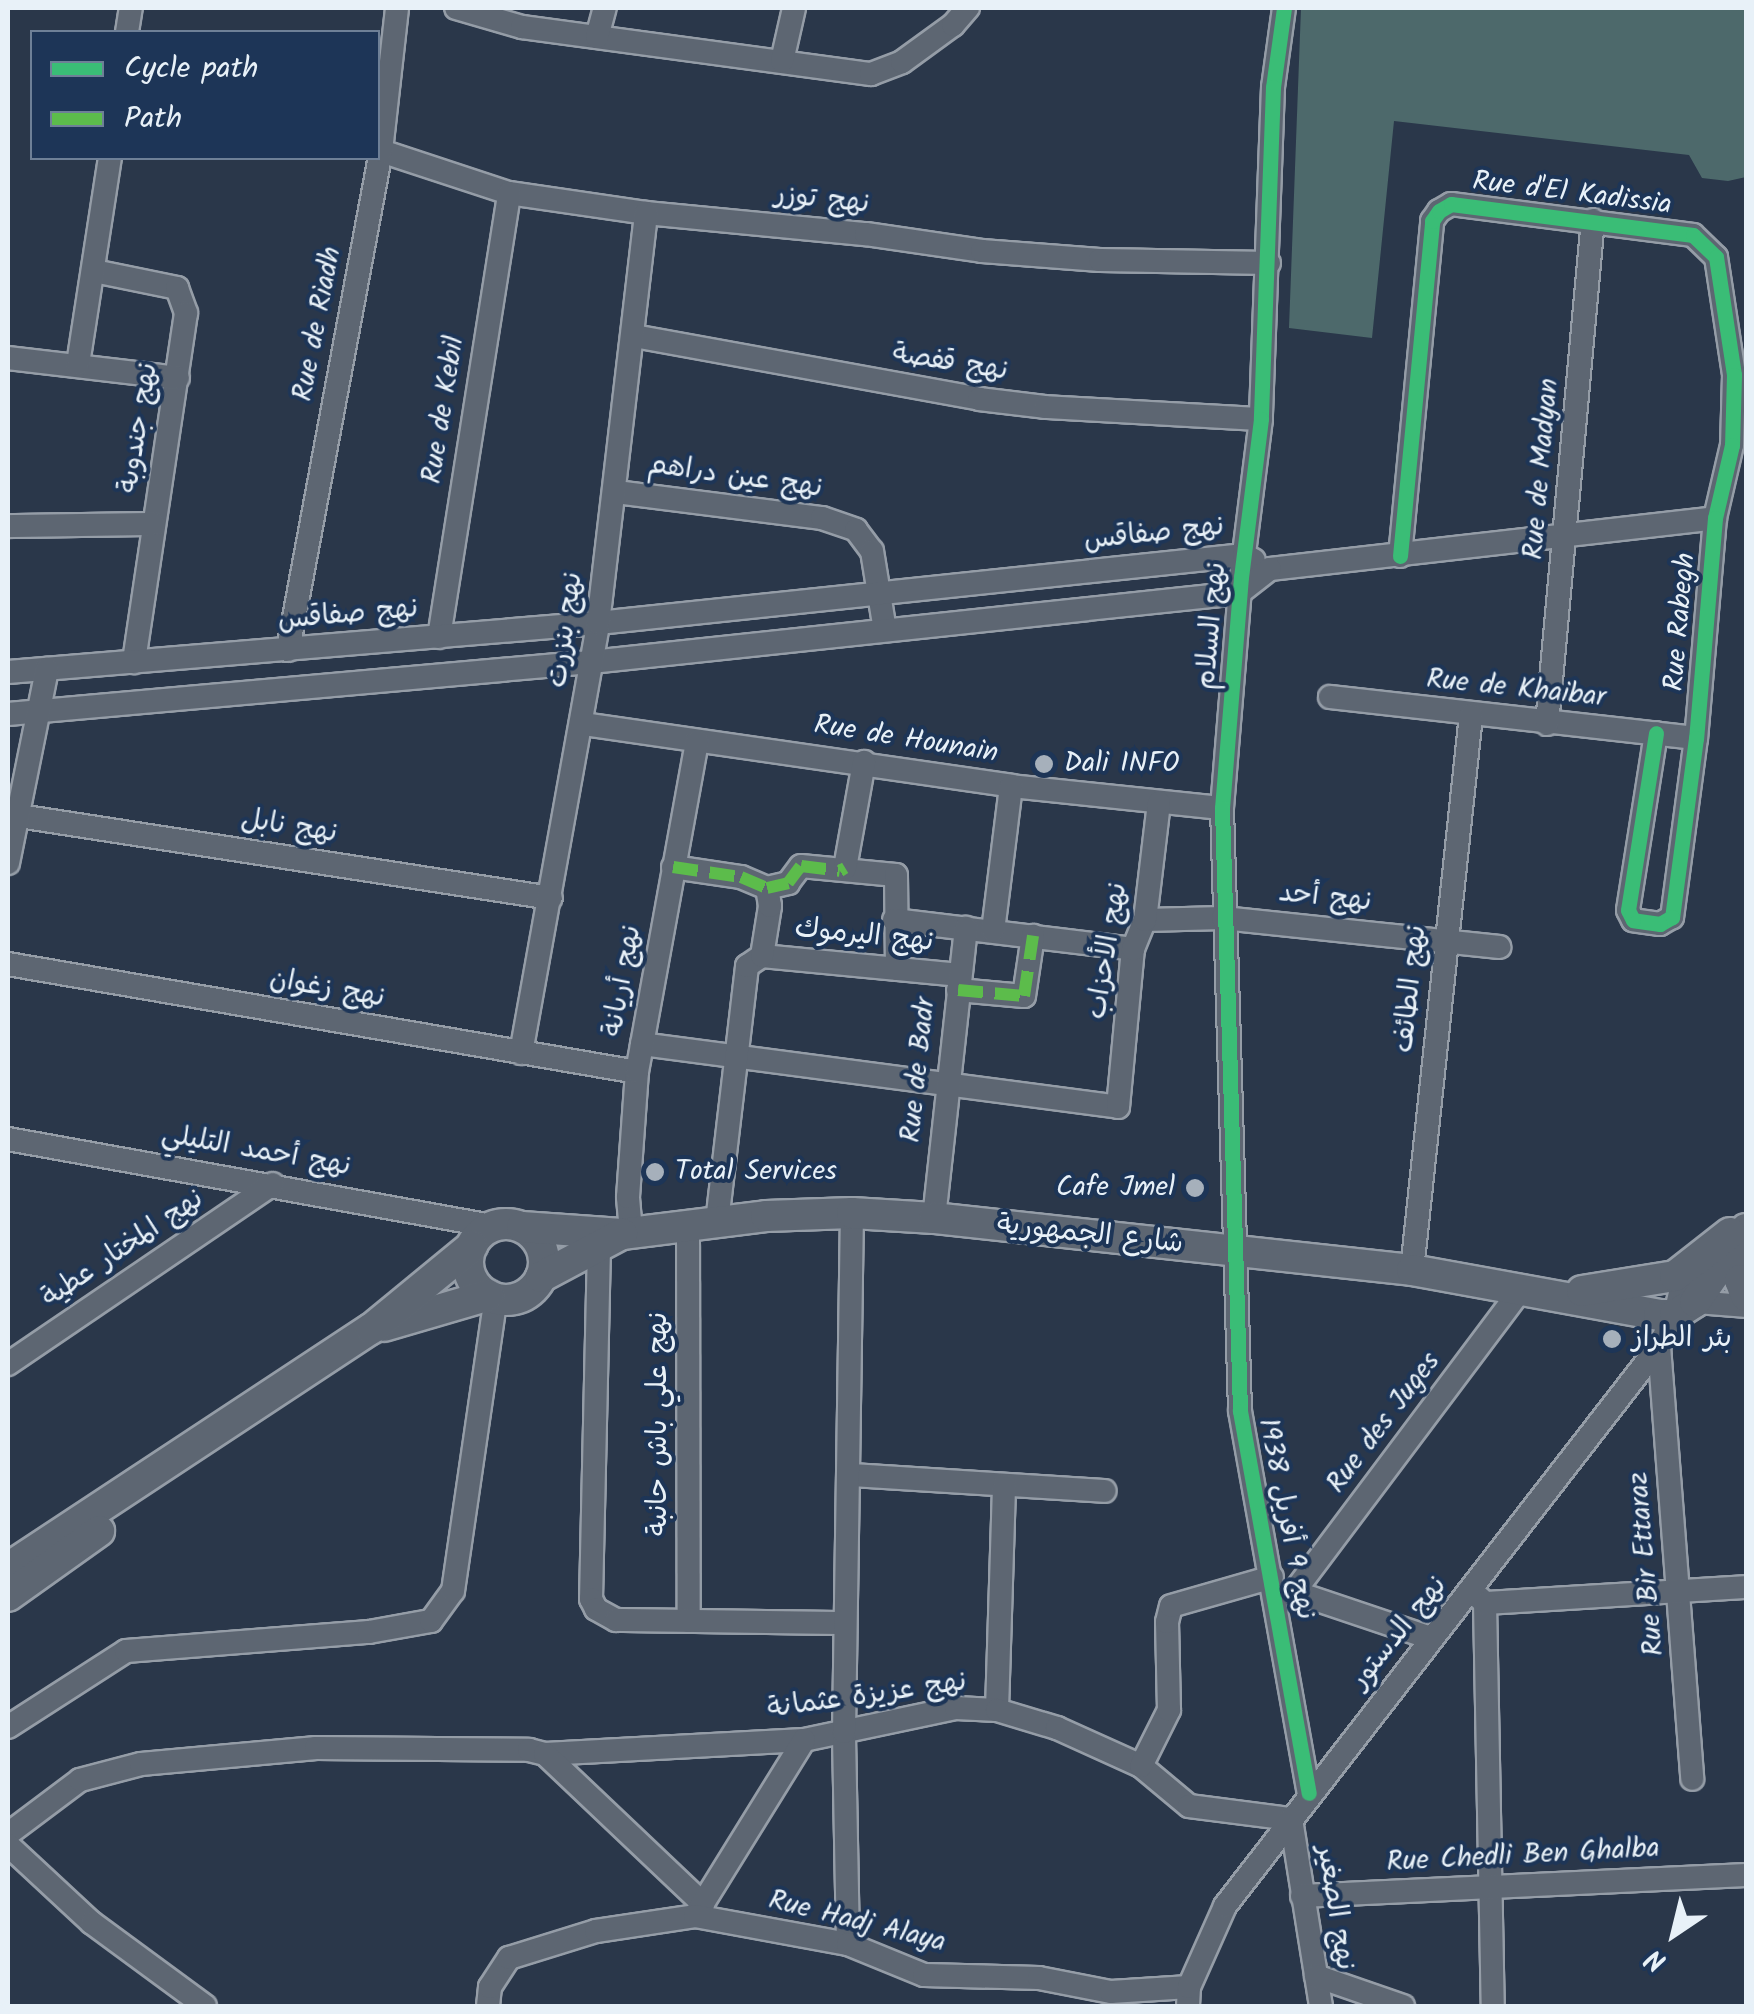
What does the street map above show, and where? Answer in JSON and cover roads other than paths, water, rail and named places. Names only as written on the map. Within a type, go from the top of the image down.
[{"type":"main road","name":"شارع الجمهورية","points":[[618,1238],[703,1224],[852,1212],[1412,1270],[1556,1294]]},
{"type":"main road","points":[[1556,1294],[1640,1284],[1685,1272],[1744,1229]]},
{"type":"main road","points":[[1744,1229],[1740,1280],[1746,1296]]},
{"type":"main road","points":[[1556,1294],[1637,1313],[1685,1308],[1744,1229]]},
{"type":"main road","points":[[496,1233],[618,1238]]},
{"type":"main road","points":[[493,1297],[469,1268],[496,1233]]},
{"type":"main road","points":[[12,1565],[372,1329],[496,1233],[532,1234],[544,1254],[541,1277]]},
{"type":"main road","points":[[372,1329],[493,1297],[518,1298],[541,1277],[618,1238]]},
{"type":"main road","points":[[8,1596],[97,1532],[194,1445]]},
{"type":"street","name":"Rue de Riadh","points":[[380,142],[396,8]]},
{"type":"street","points":[[456,8],[522,28],[884,72],[953,25],[968,8]]},
{"type":"street","points":[[597,37],[605,8]]},
{"type":"street","points":[[782,61],[794,8]]},
{"type":"street","name":"نهج السلام","points":[[1237,1251],[1222,808],[1239,593],[1261,419],[1273,87],[1284,8]]},
{"type":"street","name":"نهج توزر","points":[[380,150],[509,193],[646,213],[866,234],[982,251],[1100,260],[1269,263]]},
{"type":"street","points":[[78,364],[110,160]]},
{"type":"street","name":"Rue de Riadh","points":[[288,650],[377,160]]},
{"type":"street","name":"Rue de Kebil","points":[[439,637],[509,193]]},
{"type":"street","name":"Rue d'El Kadissia","points":[[1400,556],[1432,221],[1451,204],[1693,235],[1710,246],[1716,257],[1734,376],[1739,445],[1716,518]]},
{"type":"street","name":"نهج بنزرت","points":[[521,1052],[583,724],[616,492],[646,213]]},
{"type":"street","name":"Rue de Madyan","points":[[1548,724],[1593,220]]},
{"type":"street","name":"نهج جندوبة","points":[[94,271],[170,284],[181,292],[186,313],[134,662]]},
{"type":"street","name":"نهج قفصة","points":[[634,336],[1045,408],[1261,419]]},
{"type":"street","points":[[8,358],[178,378]]},
{"type":"street","name":"نهج عين دراهم","points":[[616,492],[845,524],[867,540],[885,630]]},
{"type":"street","points":[[8,714],[591,662],[1239,593],[1270,568],[1716,518]]},
{"type":"street","name":"Rue Rabegh","points":[[1656,733],[1628,910],[1633,920],[1660,924],[1672,917],[1696,738],[1716,518]]},
{"type":"street","points":[[8,526],[154,524]]},
{"type":"street","name":"نهج صفاقس","points":[[8,672],[598,623],[1244,555],[1270,568]]},
{"type":"street","points":[[8,864],[47,669]]},
{"type":"street","name":"Rue de Khaibar","points":[[1330,697],[1696,738]]},
{"type":"street","name":"نهج الطائف","points":[[1412,1270],[1471,714]]},
{"type":"street","name":"Rue de Hounain","points":[[583,724],[1011,786],[1222,808]]},
{"type":"street","name":"نهج أريانة","points":[[689,1621],[616,1620],[604,1617],[591,1599],[618,1238],[628,1197],[637,1072],[697,742]]},
{"type":"street","points":[[845,868],[864,762]]},
{"type":"street","points":[[993,931],[1011,786]]},
{"type":"street","name":"نهج الأحزاب","points":[[946,1088],[1118,1107],[1134,949],[1145,920],[1159,803]]},
{"type":"street","name":"نهج نابل","points":[[19,816],[551,898]]},
{"type":"street","points":[[673,867],[741,877],[767,888],[788,883],[801,866],[896,875],[898,969]]},
{"type":"street","name":"نهج علي باش حانبة","points":[[689,1621],[703,1224],[736,1057],[747,966],[762,956],[770,906],[767,888]]},
{"type":"street","name":"نهج أحد","points":[[1145,920],[1224,918],[1499,947]]},
{"type":"street","points":[[894,920],[1134,949]]},
{"type":"street","name":"Rue de Badr","points":[[934,1218],[966,928]]},
{"type":"street","name":"نهج اليرموك","points":[[762,956],[898,969],[1024,996],[1034,936]]},
{"type":"street","name":"نهج زغوان","points":[[8,964],[637,1072]]},
{"type":"street","points":[[642,1044],[946,1088]]},
{"type":"street","name":"نهج أحمد التليلي","points":[[8,1139],[273,1184],[496,1233]]},
{"type":"street","name":"نهج المختار عطية","points":[[8,1364],[273,1184]]},
{"type":"street","points":[[848,1944],[844,1732],[852,1212]]},
{"type":"street","name":"نهج 9 أفريل 1938","points":[[1237,1251],[1242,1430],[1281,1588],[1309,1793]]},
{"type":"street","name":"نهج الدستور","points":[[1185,2000],[1225,1906],[1431,1638],[1478,1597],[1659,1346],[1685,1308],[1685,1272]]},
{"type":"street","name":"Rue des Juges","points":[[1281,1588],[1521,1290]]},
{"type":"street","points":[[8,1727],[126,1650],[369,1632],[431,1621],[453,1591],[493,1297]]},
{"type":"street","points":[[1685,1308],[1746,1306]]},
{"type":"street","name":"Rue Bir Ettaraz","points":[[1659,1346],[1692,1779]]},
{"type":"street","points":[[850,1476],[1104,1491]]},
{"type":"street","points":[[997,1710],[1004,1485]]},
{"type":"street","points":[[1493,2006],[1494,1886],[1478,1597],[1746,1587]]},
{"type":"street","points":[[1142,1766],[1169,1710],[1167,1622],[1171,1606],[1281,1588],[1431,1638]]},
{"type":"street","points":[[689,1621],[845,1623]]},
{"type":"street","name":"نهج عزيزة عثمانة","points":[[8,1834],[80,1780],[140,1764],[316,1748],[497,1748],[545,1754],[804,1740],[911,1714],[956,1708],[997,1710],[1057,1728],[1142,1766],[1189,1806],[1290,1819]]},
{"type":"street","points":[[545,1754],[699,1910],[804,1740]]},
{"type":"street","name":"نهج الصغير","points":[[1290,1819],[1321,2006]]},
{"type":"street","points":[[8,1845],[64,1900],[205,2006]]},
{"type":"street","name":"Rue Chedli Ben Ghalba","points":[[1302,1896],[1746,1875]]},
{"type":"street","name":"Rue Hadj Alaya","points":[[488,2006],[497,1971],[509,1958],[596,1931],[699,1910],[848,1944],[924,1974],[1039,1978],[1111,1992],[1185,2000]]},
{"type":"street","points":[[1316,1976],[1402,2006]]},
{"type":"place","name":"Dali INFO","points":[[1044,764]]},
{"type":"place","name":"Total Services","points":[[655,1172]]},
{"type":"place","name":"Cafe Jmel","points":[[1195,1188]]},
{"type":"place","name":"بئر الطراز","points":[[1612,1339]]}]
